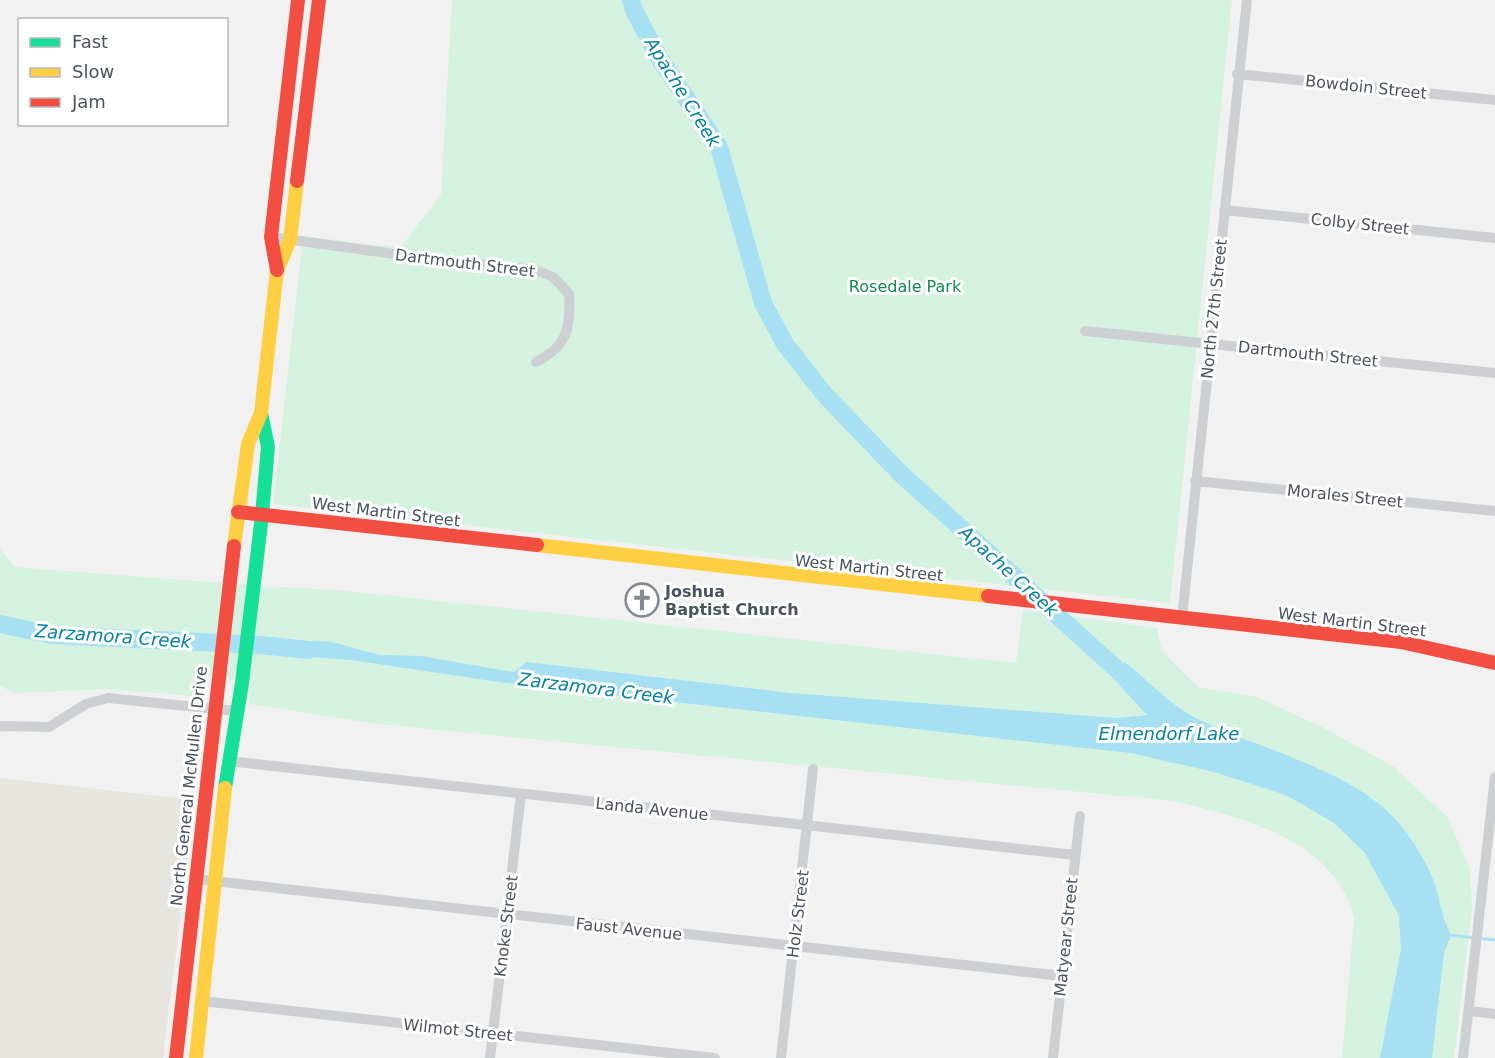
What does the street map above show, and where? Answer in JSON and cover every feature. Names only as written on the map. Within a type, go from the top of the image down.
[{"type":"main road","name":"North General McMullen Drive","points":[[278,270],[271,237],[298,0]]},
{"type":"main road","points":[[303,134],[296,102],[308,0]]},
{"type":"main road","name":"North General McMullen Drive","points":[[176,1058],[238,512],[248,444],[261,413],[278,270],[290,240],[319,0]]},
{"type":"main road","name":"North General McMullen Drive","points":[[196,1058],[228,761],[242,682],[262,515],[268,447],[261,413]]},
{"type":"main road","name":"West Martin Street","points":[[238,512],[1401,642],[1495,663]]},
{"type":"street","name":"North 27th Street","points":[[1182,618],[1246,0]]},
{"type":"street","name":"Bowdoin Street","points":[[1237,74],[1495,100]]},
{"type":"street","name":"Colby Street","points":[[1224,210],[1495,238]]},
{"type":"street","name":"Dartmouth Street","points":[[271,237],[430,259],[536,270],[553,277],[569,294],[571,323],[554,353],[536,362]]},
{"type":"street","name":"Dartmouth Street","points":[[1085,331],[1495,373]]},
{"type":"street","name":"Morales Street","points":[[1195,481],[1495,511]]},
{"type":"street","points":[[0,726],[27,729],[49,727],[86,704],[108,698],[236,711]]},
{"type":"street","name":"Landa Avenue","points":[[228,761],[1075,855]]},
{"type":"street","name":"Holz Street","points":[[781,1058],[809,826],[813,769]]},
{"type":"street","points":[[1463,1058],[1492,838],[1495,777]]},
{"type":"street","name":"Knoke Street","points":[[490,1058],[521,794]]},
{"type":"street","name":"Matyear Street","points":[[1053,1058],[1080,816]]},
{"type":"street","name":"Faust Avenue","points":[[196,879],[1062,976]]},
{"type":"street","name":"Wilmot Street","points":[[202,1001],[715,1058]]},
{"type":"street","points":[[1470,1011],[1495,1014]]},
{"type":"shaded area","points":[[0,778],[195,800],[163,1058],[0,1058]]},
{"type":"green space","name":"Rosedale Park","points":[[452,0],[1232,0],[1170,603],[273,504],[303,236],[400,248],[441,194]]},
{"type":"green space","points":[[0,549],[15,567],[338,590],[1016,663],[1023,610],[1157,628],[1162,651],[1198,687],[1257,697],[1322,727],[1394,767],[1448,818],[1470,869],[1472,908],[1454,1058],[1342,1058],[1354,919],[1344,892],[1328,869],[1307,851],[1282,836],[1227,815],[1173,801],[377,724],[249,704],[251,681],[205,676],[203,697],[108,689],[15,693],[0,686]]},
{"type":"water","name":"Elmendorf Lake","points":[[290,640],[332,642],[380,655],[421,656],[513,672],[527,662],[791,693],[1117,718],[1147,715],[1111,676],[1125,662],[1166,698],[1192,716],[1307,763],[1363,792],[1387,811],[1406,832],[1430,873],[1451,935],[1444,953],[1432,1058],[1380,1058],[1401,949],[1399,916],[1365,853],[1334,823],[1286,795],[1214,772],[1130,753],[505,683],[351,660],[285,655],[285,648]]},
{"type":"waterway","name":"Apache Creek","points":[[631,0],[658,56],[719,147],[763,303],[785,344],[825,395],[900,473],[1134,685]]},
{"type":"waterway","name":"Zarzamora Creek","points":[[0,624],[52,635],[261,645],[308,650]]},
{"type":"waterway","points":[[1449,935],[1495,940]]},
{"type":"traffic: fast","points":[[225,788],[242,683],[262,515],[268,447],[261,413]]},
{"type":"traffic: slow","points":[[234,546],[248,444],[261,413],[277,270],[290,240],[297,181]]},
{"type":"traffic: slow","points":[[537,545],[988,596]]},
{"type":"traffic: slow","points":[[196,1058],[225,788]]},
{"type":"traffic: jam","points":[[277,270],[271,237],[298,0]]},
{"type":"traffic: jam","points":[[297,181],[319,0]]},
{"type":"traffic: jam","points":[[238,512],[537,545]]},
{"type":"traffic: jam","points":[[176,1058],[234,546]]},
{"type":"traffic: jam","points":[[988,596],[1401,642],[1495,663]]},
{"type":"place","name":"Joshua Baptist Church","points":[[642,600]]}]
